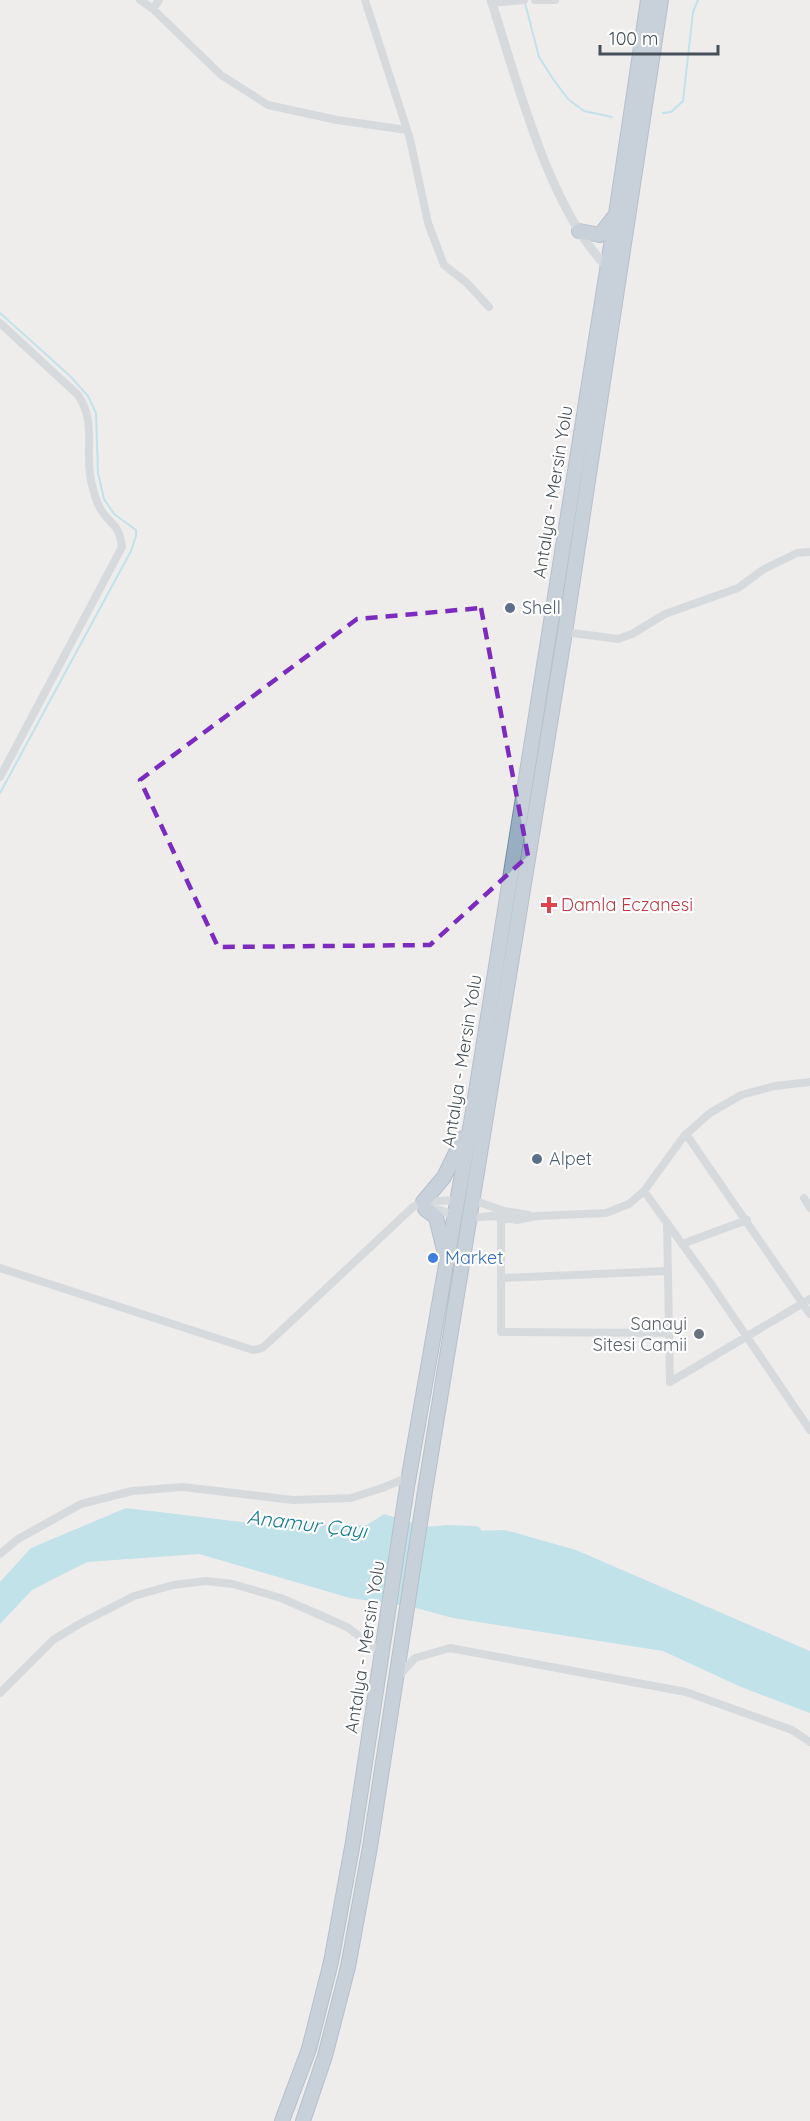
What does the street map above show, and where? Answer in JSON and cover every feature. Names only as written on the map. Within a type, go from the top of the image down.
[{"type":"highway","name":"Antalya - Mersin Yolu","points":[[303,2121],[325,2056],[348,1967],[370,1847],[424,1491],[565,632],[614,268],[616,214],[648,0]]},
{"type":"highway","name":"Antalya - Mersin Yolu","points":[[282,2121],[309,2049],[331,1962],[354,1842],[408,1482],[472,1117],[614,268],[662,0]]},
{"type":"highway","points":[[579,231],[600,235],[616,214]]},
{"type":"highway","points":[[446,1262],[436,1217],[420,1206],[450,1168],[472,1117]]},
{"type":"highway","points":[[457,1200],[473,1200]]},
{"type":"highway","points":[[454,1216],[470,1218]]},
{"type":"street","points":[[140,0],[153,9],[220,75],[268,105],[337,120],[407,130]]},
{"type":"street","points":[[153,9],[159,0]]},
{"type":"street","points":[[365,0],[407,130],[428,223],[444,265],[466,282],[489,307]]},
{"type":"street","points":[[524,0],[492,2],[546,164],[579,231],[614,268]]},
{"type":"street","points":[[535,0],[555,0]]},
{"type":"street","points":[[0,323],[78,395],[86,408],[90,423],[88,454],[92,484],[99,507],[120,532],[122,547],[0,777]]},
{"type":"street","points":[[565,632],[618,639],[632,634],[665,614],[738,588],[764,569],[797,553],[810,552]]},
{"type":"street","points":[[470,1218],[492,1216],[517,1220],[537,1216],[606,1214],[629,1204],[644,1191],[686,1134],[710,1113],[741,1095],[775,1086],[810,1082]]},
{"type":"street","points":[[686,1134],[807,1301],[810,1314]]},
{"type":"street","points":[[644,1191],[810,1430]]},
{"type":"street","points":[[804,1198],[810,1208]]},
{"type":"street","points":[[0,1268],[253,1350],[262,1348],[269,1342],[420,1206],[457,1200]]},
{"type":"street","points":[[473,1200],[504,1211],[537,1216]]},
{"type":"street","points":[[420,1206],[441,1210],[454,1216]]},
{"type":"street","points":[[501,1217],[501,1332],[669,1333]]},
{"type":"street","points":[[682,1244],[747,1220]]},
{"type":"street","points":[[667,1223],[670,1382],[807,1301]]},
{"type":"street","points":[[501,1278],[668,1271]]},
{"type":"street","points":[[0,1554],[18,1539],[81,1504],[132,1491],[183,1487],[293,1500],[351,1498],[408,1482]]},
{"type":"street","points":[[0,1693],[53,1640],[81,1623],[134,1596],[173,1585],[206,1581],[233,1584],[281,1598],[347,1627],[383,1649]]},
{"type":"street","points":[[395,1680],[415,1658],[450,1648],[686,1692],[792,1730],[810,1742]]},
{"type":"highlighted area","points":[[481,608],[528,856],[430,945],[218,947],[140,780],[357,619]]},
{"type":"water","points":[[126,1508],[266,1525],[367,1525],[384,1514],[443,1532],[505,1530],[576,1550],[810,1651],[810,1713],[741,1687],[663,1651],[453,1618],[412,1607],[350,1598],[199,1554],[87,1562],[32,1590],[0,1624],[0,1582],[31,1548]]},
{"type":"waterway","points":[[663,113],[671,112],[683,101],[693,12],[698,0]]},
{"type":"waterway","points":[[525,3],[539,57],[568,99],[584,111],[612,117]]},
{"type":"waterway","points":[[0,313],[70,376],[88,396],[96,413],[98,473],[104,499],[114,514],[136,530],[131,551],[0,793]]},
{"type":"waterway","name":"Anamur Çayı","points":[[425,1534],[475,1533]]},
{"type":"place","name":"Shell","points":[[510,608]]},
{"type":"place","name":"Damla Eczanesi","points":[[549,905]]},
{"type":"place","name":"Alpet","points":[[537,1159]]},
{"type":"place","name":"Market","points":[[433,1258]]},
{"type":"place","name":"Sanayi Sitesi Camii","points":[[699,1334]]}]
